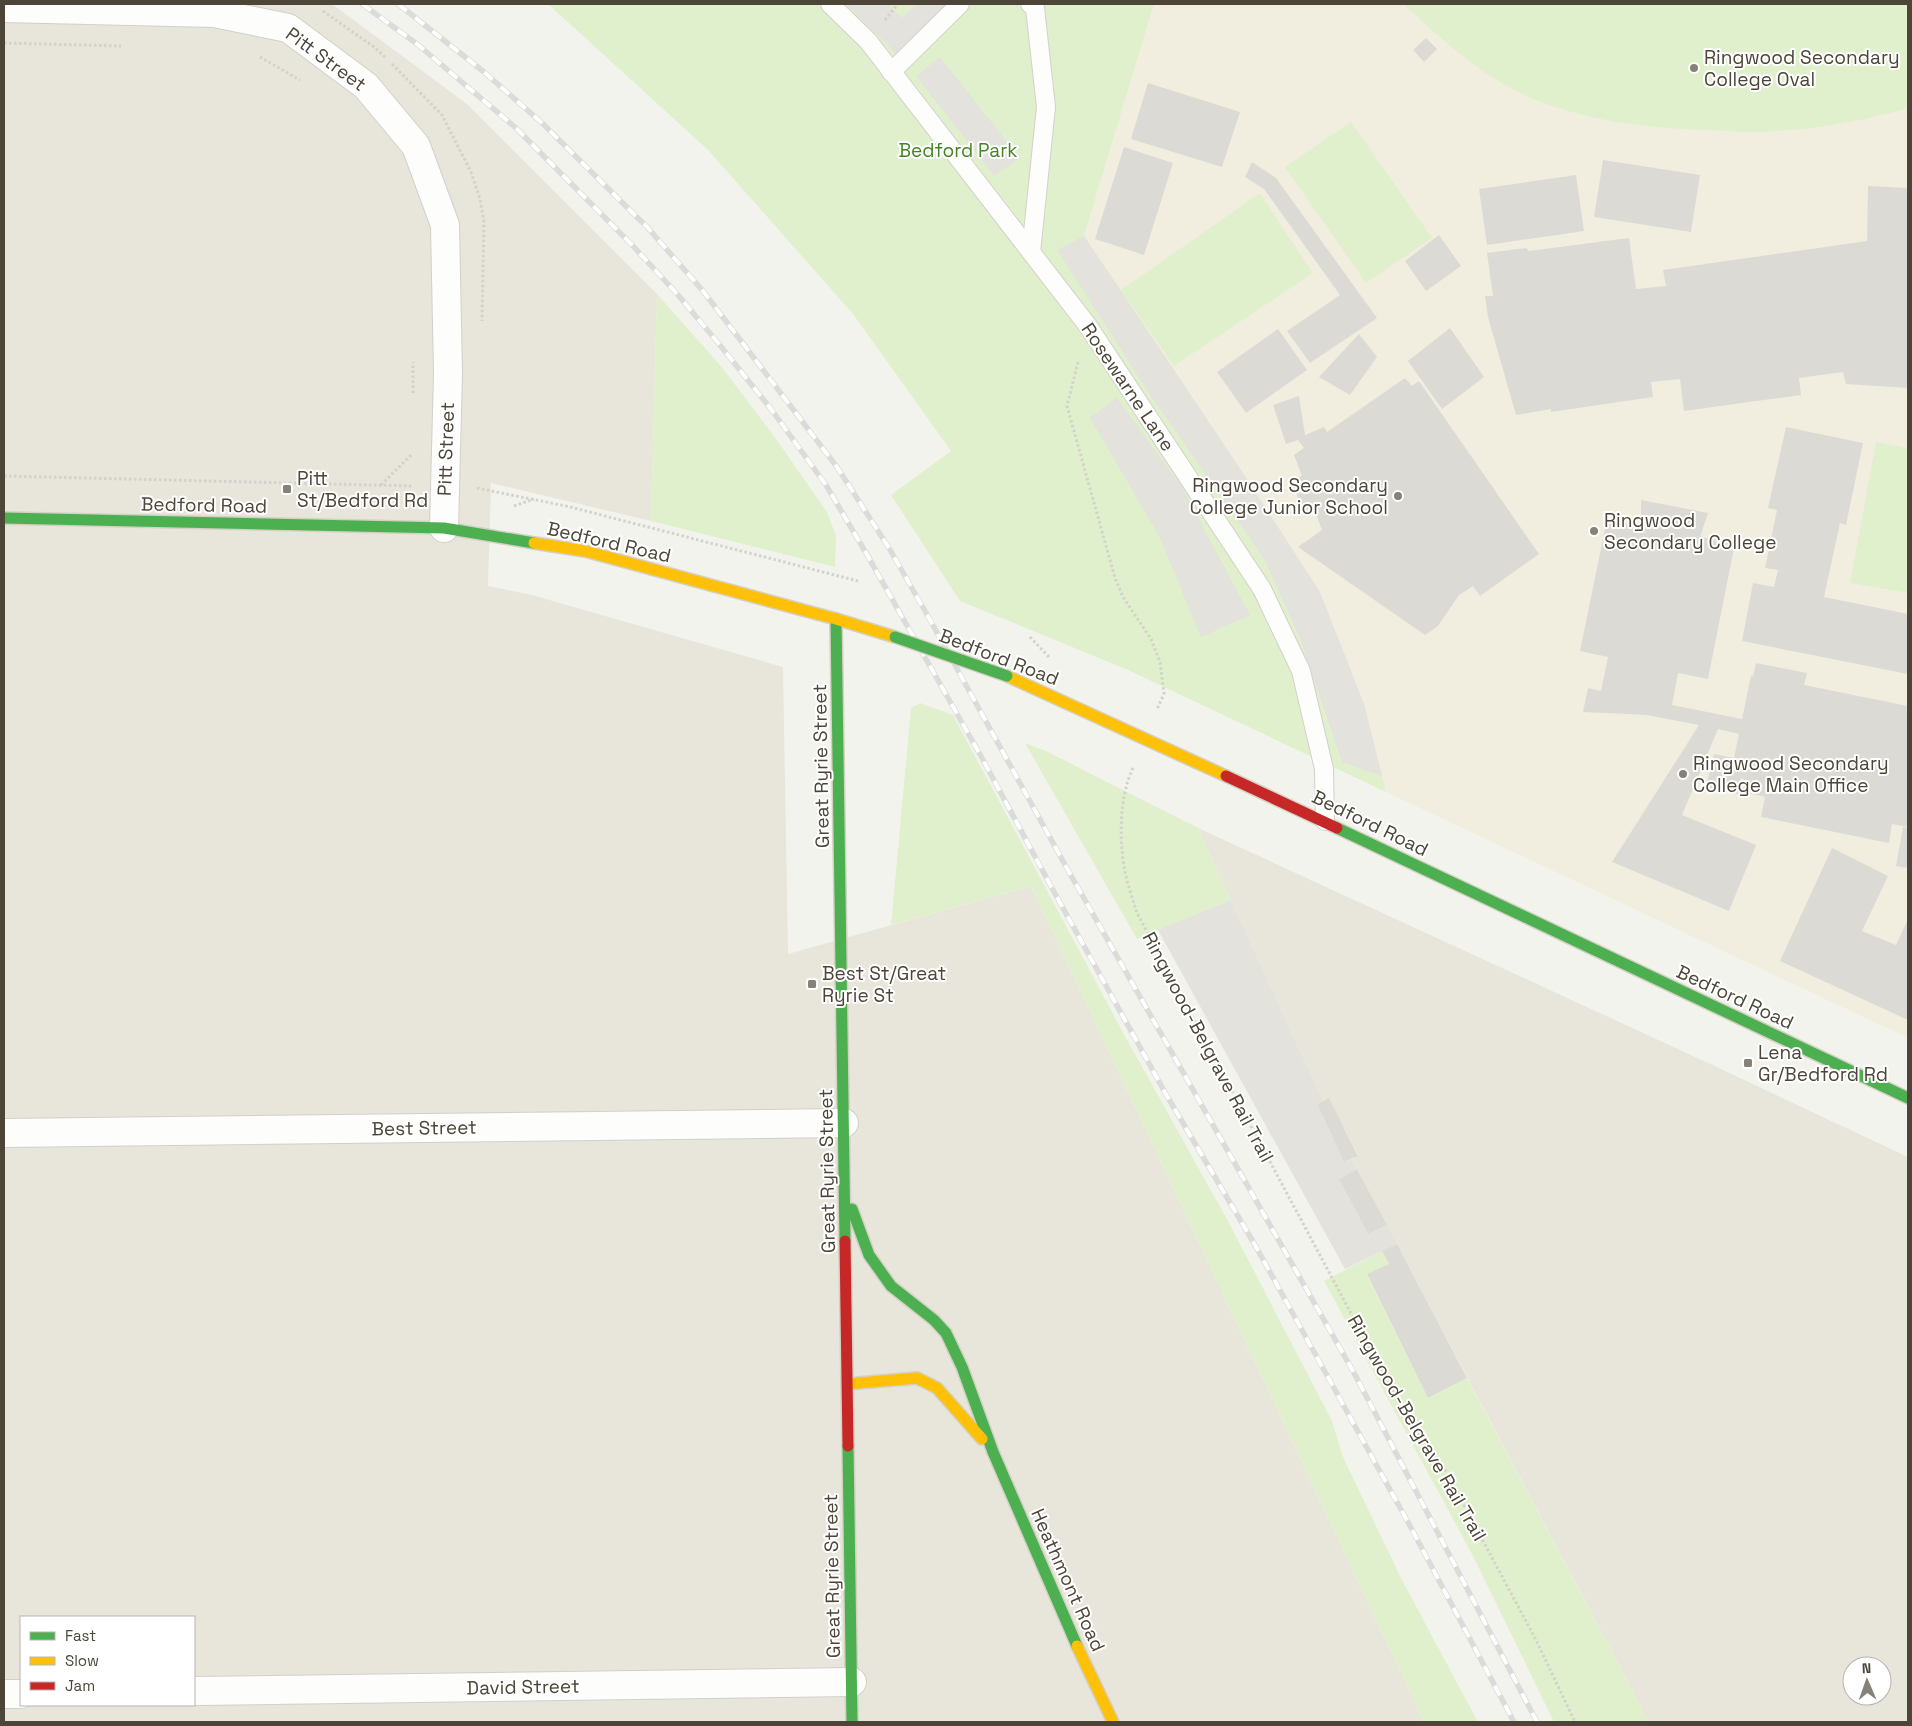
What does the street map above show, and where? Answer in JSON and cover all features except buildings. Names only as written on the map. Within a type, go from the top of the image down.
[{"type":"main road","name":"Bedford Road","points":[[4,518],[444,528],[585,551],[836,619],[895,637],[1007,676],[1324,820],[1908,1098]]},
{"type":"main road","name":"Great Ryrie Street","points":[[836,619],[852,1722]]},
{"type":"main road","name":"Heathmont Road","points":[[845,1190],[869,1255],[874,1263],[891,1286],[934,1320],[946,1333],[962,1367],[993,1452],[1067,1625],[1113,1722]]},
{"type":"main road","name":"Heathmont Road","points":[[847,1384],[917,1378],[937,1388],[993,1452]]},
{"type":"street","name":"Pitt Street","points":[[4,8],[214,13],[288,28],[366,86],[416,146],[445,225],[448,373],[444,528]]},
{"type":"street","name":"Best Street","points":[[4,1133],[844,1123]]},
{"type":"street","name":"David Street","points":[[195,1692],[852,1682]]},
{"type":"street","points":[[4,1694],[20,1694]]},
{"type":"lane","name":"Rosewarne Lane","points":[[830,4],[868,41],[1088,326],[1262,589],[1301,671],[1324,769],[1324,820]]},
{"type":"lane","points":[[891,72],[960,4]]},
{"type":"lane","points":[[1030,4],[1035,8],[1046,107],[1030,252]]},
{"type":"path","points":[[4,43],[131,46]]},
{"type":"path","points":[[255,54],[307,84]]},
{"type":"path","name":"Ringwood-Belgrave Rail Trail","points":[[1088,326],[1067,406],[1115,578],[1123,597],[1152,639],[1160,662],[1164,694],[1126,784],[1121,838],[1125,872],[1137,914],[1407,1418],[1443,1466],[1536,1640],[1575,1722]]},
{"type":"path","points":[[413,358],[413,397]]},
{"type":"path","points":[[381,486],[412,456],[412,446]]},
{"type":"path","points":[[4,476],[482,488],[566,506],[858,581]]},
{"type":"shaded area","points":[[4,4],[332,4],[467,104],[657,294],[651,521],[491,483],[488,586],[532,595],[783,667],[788,954],[1031,886],[1424,1722],[4,1722]]},
{"type":"shaded area","points":[[846,4],[888,4],[902,18],[916,4],[946,4],[897,54]]},
{"type":"shaded area","name":"Ringwood Secondary College","points":[[1154,4],[1908,4],[1908,1038],[1386,792],[1364,704],[1320,592],[1241,470],[1084,236]]},
{"type":"shaded area","points":[[940,57],[1020,158],[994,176],[916,76]]},
{"type":"shaded area","points":[[1084,236],[1241,470],[1320,592],[1364,704],[1382,776],[1342,762],[1300,638],[1264,559],[1151,396],[1057,250]]},
{"type":"shaded area","points":[[1117,398],[1181,486],[1250,615],[1201,637],[1159,536],[1090,418]]},
{"type":"shaded area","points":[[1198,828],[1908,1157],[1908,1722],[1649,1722],[1352,1159],[1358,1155],[1329,1099],[1323,1101]]},
{"type":"shaded area","points":[[1231,900],[1323,1101],[1317,1104],[1344,1162],[1352,1159],[1357,1169],[1339,1179],[1368,1234],[1387,1225],[1397,1244],[1345,1269],[1158,930]]},
{"type":"green space","name":"Bedford Park","points":[[548,4],[1154,4],[1084,236],[1241,470],[1320,592],[1364,704],[1386,792],[1128,670],[960,601],[891,495],[951,451],[853,314],[708,150]]},
{"type":"green space","name":"Ringwood Secondary College Oval","points":[[1403,4],[1908,4],[1908,108],[1871,118],[1831,125],[1770,132],[1678,129],[1637,125],[1577,114],[1519,93],[1483,71],[1433,32]]},
{"type":"green space","points":[[1351,122],[1432,238],[1366,283],[1285,167]]},
{"type":"green space","points":[[1260,193],[1313,273],[1174,366],[1121,290]]},
{"type":"green space","points":[[657,294],[721,366],[774,436],[827,512],[836,536],[835,567],[651,521]]},
{"type":"green space","points":[[1876,442],[1908,448],[1908,593],[1850,583]]},
{"type":"green space","points":[[920,703],[953,715],[1126,1038],[1228,1221],[1332,1421],[1343,1457],[1402,1580],[1478,1722],[1424,1722],[1031,886],[891,925],[911,708]]},
{"type":"green space","points":[[1025,743],[1046,751],[1198,828],[1231,900],[1137,939]]},
{"type":"green space","points":[[1382,1251],[1389,1264],[1367,1275],[1428,1398],[1467,1378],[1649,1722],[1554,1722],[1473,1556],[1324,1281]]},
{"type":"railway","points":[[362,4],[417,44],[516,128],[634,247],[719,344],[771,409],[826,485],[982,758],[1167,1096],[1255,1245],[1409,1524],[1514,1722]]},
{"type":"railway","points":[[398,4],[484,72],[542,123],[648,228],[703,291],[837,467],[889,548],[929,618],[1069,872],[1353,1371],[1537,1722]]},
{"type":"traffic: fast","points":[[4,518],[444,528],[534,543]]},
{"type":"traffic: fast","points":[[836,619],[845,1241]]},
{"type":"traffic: fast","points":[[895,637],[1007,676]]},
{"type":"traffic: fast","points":[[1337,828],[1908,1098]]},
{"type":"traffic: fast","points":[[852,1209],[869,1255],[891,1286],[934,1320],[946,1333],[962,1367],[993,1452],[1077,1646]]},
{"type":"traffic: fast","points":[[848,1446],[852,1722]]},
{"type":"traffic: slow","points":[[534,543],[585,551],[836,619],[895,637]]},
{"type":"traffic: slow","points":[[1007,676],[1226,776]]},
{"type":"traffic: slow","points":[[847,1384],[917,1378],[937,1388],[982,1439]]},
{"type":"traffic: slow","points":[[1077,1646],[1113,1722]]},
{"type":"traffic: jam","points":[[1226,776],[1337,828]]},
{"type":"traffic: jam","points":[[845,1241],[848,1446]]},
{"type":"place","name":"Ringwood Secondary College Oval","points":[[1694,68]]},
{"type":"place","name":"Pitt St/Bedford Rd","points":[[287,489]]},
{"type":"place","name":"Ringwood Secondary College Junior School","points":[[1398,496]]},
{"type":"place","name":"Ringwood Secondary College","points":[[1594,531]]},
{"type":"place","name":"Ringwood Secondary College Main Office","points":[[1683,774]]},
{"type":"place","name":"Best St/Great Ryrie St","points":[[812,984]]},
{"type":"place","name":"Lena Gr/Bedford Rd","points":[[1748,1063]]}]
